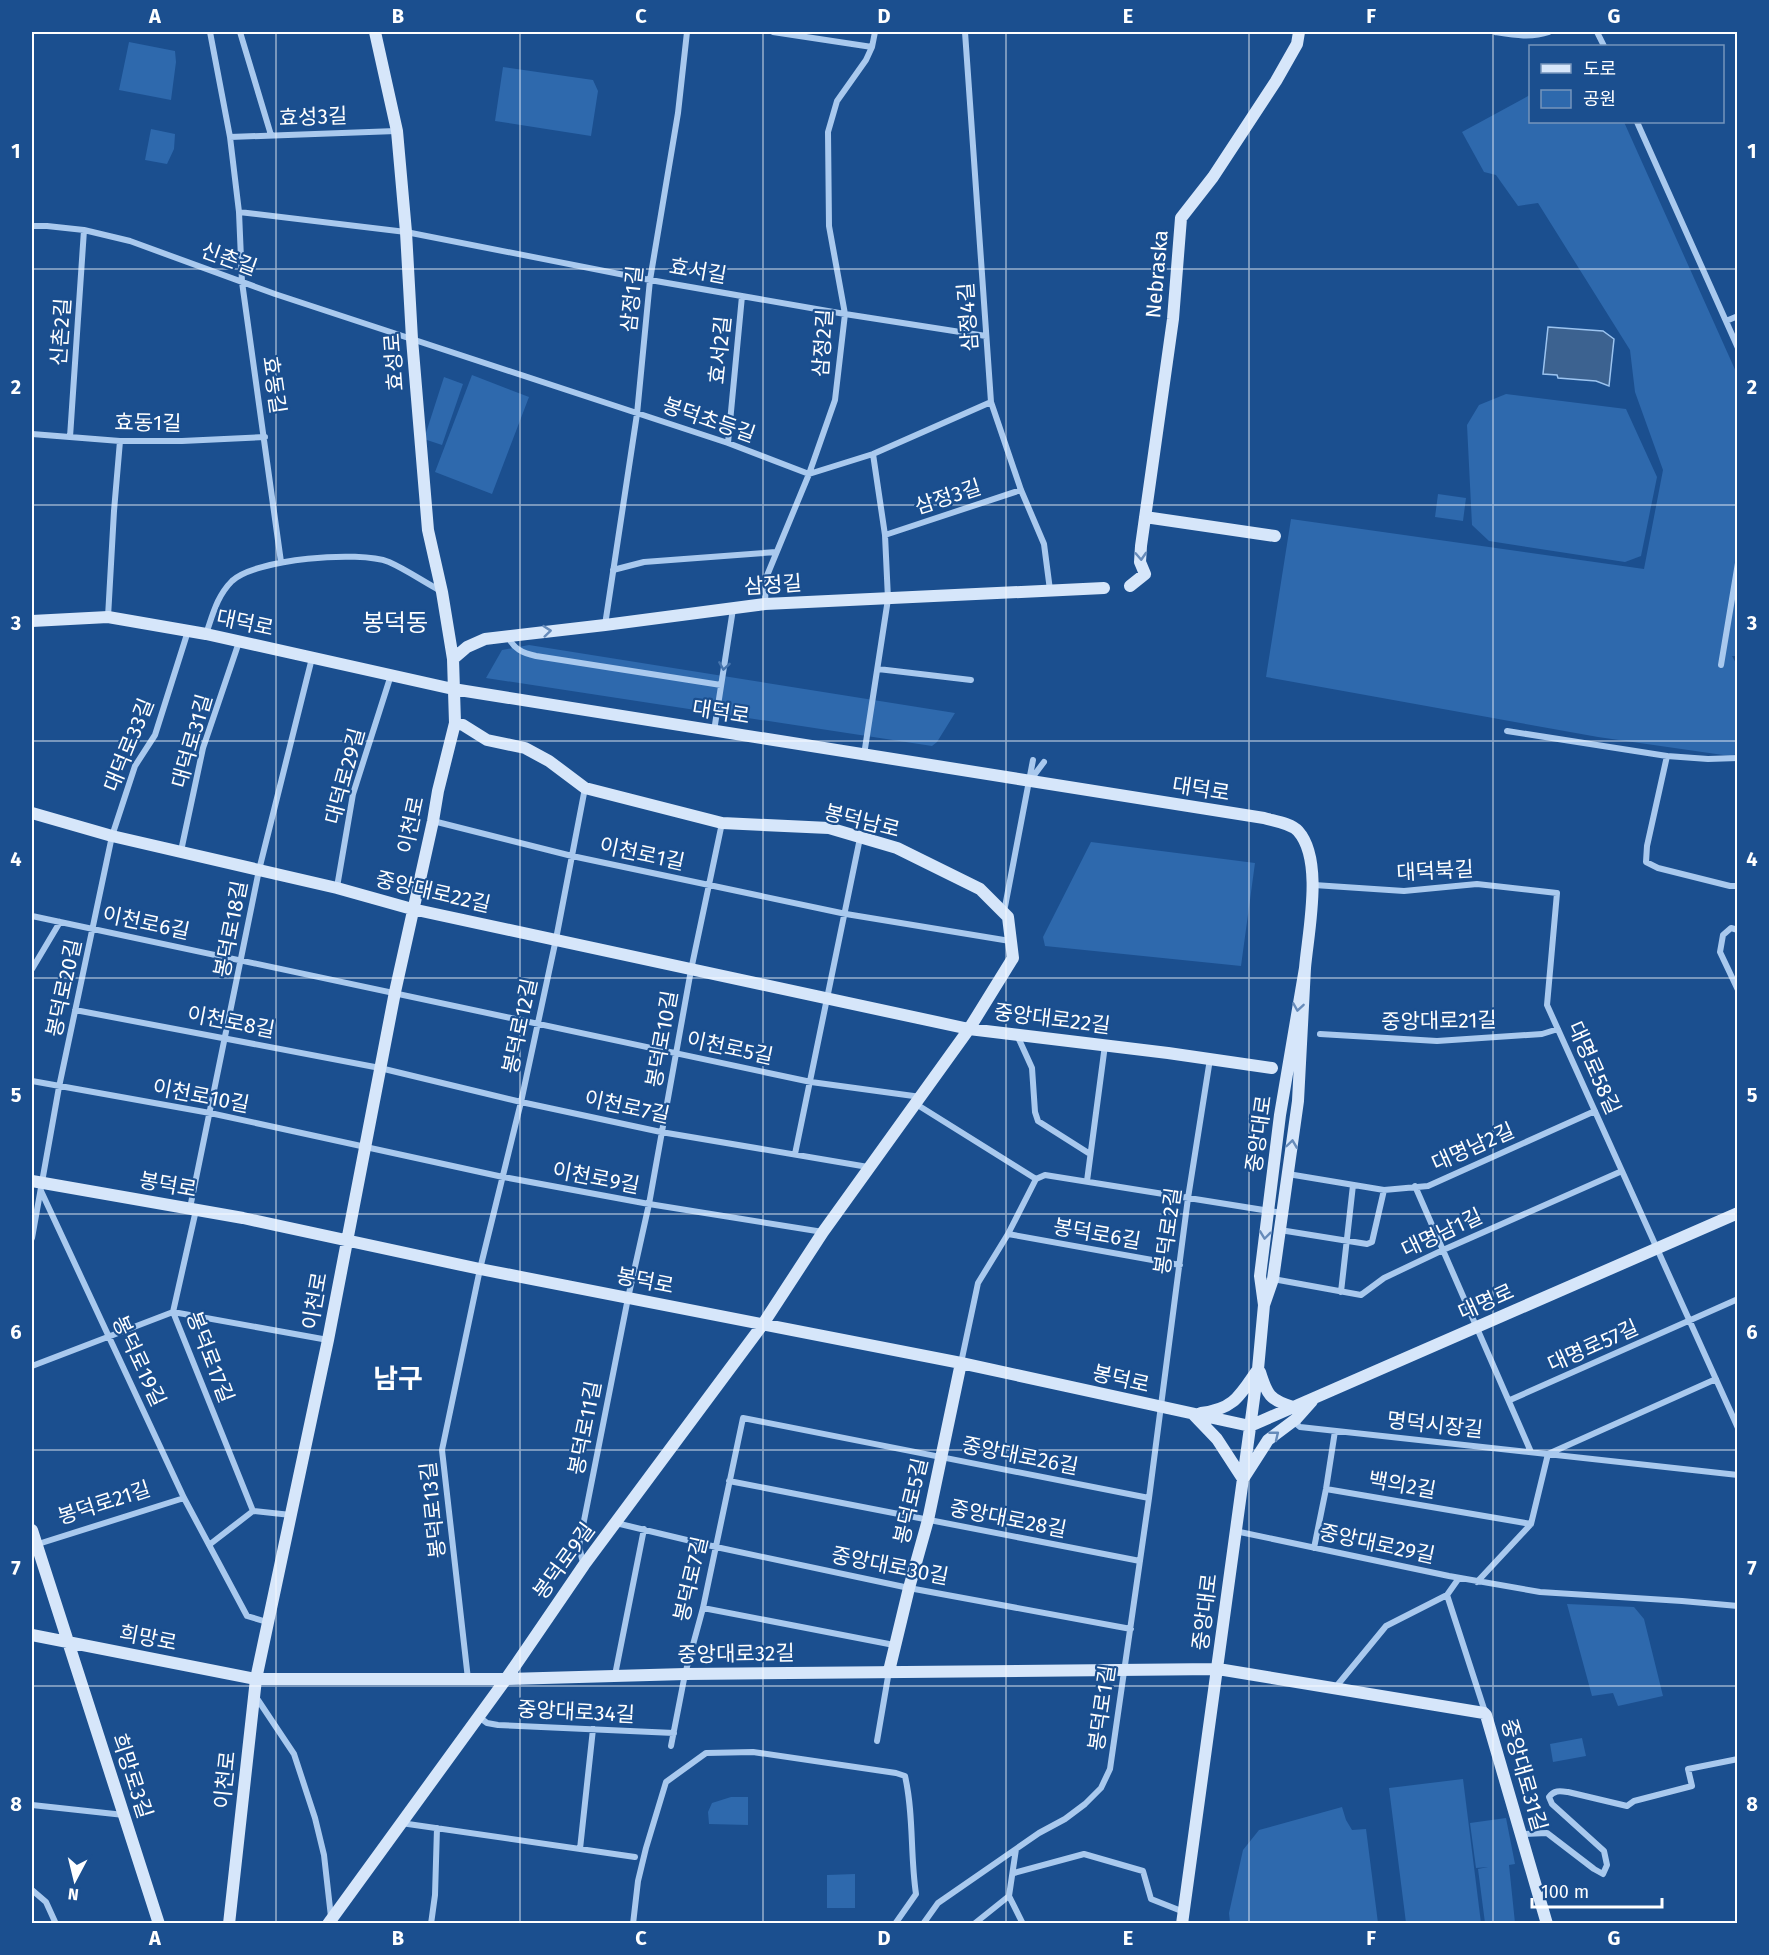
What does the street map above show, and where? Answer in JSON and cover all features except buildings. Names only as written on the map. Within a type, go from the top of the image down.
[{"type":"street","name":"효동길","points":[[211,32],[230,137],[239,212],[242,282],[281,562]]},
{"type":"street","points":[[240,32],[271,135]]},
{"type":"street","name":"효성로","points":[[375,32],[397,131],[428,530],[442,592],[453,659],[453,689],[463,714],[459,724]]},
{"type":"street","name":"삼정1길","points":[[605,626],[637,414],[650,280],[678,113],[687,32]]},
{"type":"street","points":[[773,32],[872,47]]},
{"type":"street","name":"삼정2길","points":[[765,603],[766,578],[809,474],[835,400],[845,314],[830,226],[828,132],[837,101],[866,60],[875,32]]},
{"type":"street","name":"삼정4길","points":[[965,32],[991,402],[1021,490],[1044,544],[1050,590]]},
{"type":"street","name":"Nebraska","points":[[1130,586],[1145,574],[1140,562],[1173,319],[1181,218],[1213,177],[1276,81],[1297,44],[1299,32]]},
{"type":"street","points":[[1495,32],[1521,36],[1549,32]]},
{"type":"street","points":[[1637,123],[1737,348]]},
{"type":"street","name":"효성3길","points":[[230,137],[397,131]]},
{"type":"street","points":[[239,212],[406,232]]},
{"type":"street","name":"신촌길","points":[[32,226],[84,230],[130,241],[242,282],[412,339]]},
{"type":"street","name":"신촌2길","points":[[70,437],[84,230]]},
{"type":"street","name":"효서길","points":[[406,232],[650,280],[986,336]]},
{"type":"street","name":"효서2길","points":[[728,443],[742,296]]},
{"type":"street","points":[[1726,321],[1737,316]]},
{"type":"street","name":"봉덕초등길","points":[[412,339],[728,443],[809,474]]},
{"type":"street","points":[[809,474],[873,454],[991,402]]},
{"type":"street","name":"효동1길","points":[[32,434],[120,441],[264,437]]},
{"type":"street","points":[[108,617],[120,441]]},
{"type":"street","points":[[864,754],[888,599],[885,535],[873,454]]},
{"type":"street","name":"삼정3길","points":[[885,535],[1021,490]]},
{"type":"street","points":[[1145,517],[1275,536]]},
{"type":"street","points":[[613,570],[644,562],[776,552]]},
{"type":"street","points":[[206,634],[218,597],[234,579],[261,566],[281,562],[335,558],[387,561],[442,592]]},
{"type":"street","points":[[1721,665],[1737,563]]},
{"type":"street","name":"삼정길","points":[[453,659],[475,642],[507,635],[605,626],[765,603],[1104,588]]},
{"type":"street","points":[[714,730],[733,608]]},
{"type":"street","name":"대덕로","points":[[32,621],[108,617],[206,634],[453,689],[1264,818],[1297,830],[1306,844],[1311,860]]},
{"type":"street","name":"대덕로33길","points":[[112,836],[135,766],[155,735],[188,631]]},
{"type":"street","points":[[507,635],[511,644],[522,652],[536,656],[721,685]]},
{"type":"street","name":"대덕로31길","points":[[181,851],[203,748],[239,642]]},
{"type":"street","name":"봉덕로18길","points":[[193,1209],[259,870],[312,658]]},
{"type":"street","points":[[878,669],[971,680]]},
{"type":"street","name":"대덕로29길","points":[[336,888],[353,794],[391,675]]},
{"type":"street","name":"봉덕남로","points":[[459,724],[487,740],[525,748],[585,788],[722,823],[829,828],[897,848],[980,889],[1004,913]]},
{"type":"street","name":"이천로","points":[[229,1923],[256,1679],[328,1340],[412,909],[438,791],[459,724]]},
{"type":"street","points":[[1507,731],[1667,756],[1708,759],[1737,758]]},
{"type":"street","points":[[1667,756],[1647,846],[1646,862],[1658,868],[1730,886],[1737,885]]},
{"type":"street","points":[[763,1324],[823,1232],[969,1029],[1013,958],[1008,917],[1004,913],[1033,760]]},
{"type":"street","points":[[1029,781],[1044,762]]},
{"type":"street","name":"봉덕로12길","points":[[480,1269],[521,1102],[585,788]]},
{"type":"street","name":"중앙대로22길","points":[[32,813],[112,836],[336,888],[412,909],[969,1029],[1272,1068]]},
{"type":"street","name":"이천로1길","points":[[433,821],[572,856],[846,914],[1011,941]]},
{"type":"street","name":"봉덕로10길","points":[[627,1298],[649,1204],[691,970],[722,823]]},
{"type":"street","name":"봉덕로20길","points":[[38,1185],[112,836]]},
{"type":"street","points":[[795,1154],[860,838]]},
{"type":"street","name":"중앙대로","points":[[1183,1918],[1258,1368],[1264,1305],[1272,1279],[1298,1101],[1305,968],[1314,885],[1311,860]]},
{"type":"street","name":"대덕북길","points":[[1314,885],[1404,891],[1477,884],[1557,893]]},
{"type":"street","name":"대명로58길","points":[[1557,893],[1547,1005],[1657,1248]]},
{"type":"street","name":"이천로6길","points":[[32,916],[395,992]]},
{"type":"street","points":[[32,969],[60,922]]},
{"type":"street","points":[[1737,930],[1731,928],[1723,935],[1720,952],[1737,990]]},
{"type":"street","name":"중앙대로","points":[[1264,1305],[1260,1276],[1280,1115],[1305,968]]},
{"type":"street","name":"이천로5길","points":[[395,992],[811,1082],[919,1101]]},
{"type":"street","name":"이천로8길","points":[[75,1010],[380,1068]]},
{"type":"street","name":"중앙대로21길","points":[[1320,1034],[1437,1041],[1542,1034],[1558,1029]]},
{"type":"street","points":[[1017,1035],[1032,1068],[1035,1112],[1038,1121],[1090,1154]]},
{"type":"street","points":[[1087,1181],[1105,1046]]},
{"type":"street","name":"봉덕로2길","points":[[1160,1408],[1188,1198],[1210,1059]]},
{"type":"street","name":"이천로7길","points":[[380,1068],[521,1102],[661,1132],[869,1168]]},
{"type":"street","name":"이천로10길","points":[[32,1081],[59,1088],[210,1113],[364,1147]]},
{"type":"street","points":[[919,1101],[1036,1179]]},
{"type":"street","name":"대명남2길","points":[[1288,1174],[1384,1190],[1428,1186],[1595,1111]]},
{"type":"street","name":"이천로9길","points":[[364,1147],[503,1177],[649,1204],[823,1232]]},
{"type":"street","name":"대명남1길","points":[[1272,1279],[1361,1295],[1384,1278],[1622,1171]]},
{"type":"street","points":[[961,1364],[978,1283],[1008,1234],[1036,1179],[1045,1175],[1282,1213]]},
{"type":"street","points":[[32,1238],[38,1185]]},
{"type":"street","name":"봉덕로","points":[[38,1185],[193,1209],[480,1269],[961,1364],[1250,1426]]},
{"type":"street","name":"봉덕로19길","points":[[38,1185],[184,1497],[209,1545],[247,1616],[267,1622]]},
{"type":"street","points":[[1341,1292],[1353,1185]]},
{"type":"street","name":"명덕시장길","points":[[1415,1186],[1532,1452]]},
{"type":"street","points":[[1280,1230],[1367,1244],[1372,1242],[1384,1190]]},
{"type":"street","name":"봉덕로17길","points":[[193,1209],[172,1312],[253,1511]]},
{"type":"street","name":"대명로","points":[[1250,1426],[1737,1213]]},
{"type":"street","name":"봉덕로6길","points":[[1008,1234],[1180,1265]]},
{"type":"street","points":[[1657,1248],[1736,1418],[1737,1428]]},
{"type":"street","name":"봉덕로13길","points":[[468,1679],[442,1450],[480,1269]]},
{"type":"street","name":"봉덕로11길","points":[[584,1565],[579,1546],[627,1298]]},
{"type":"street","name":"대명로57길","points":[[1510,1400],[1690,1322],[1737,1299]]},
{"type":"street","points":[[32,1366],[172,1312],[328,1340]]},
{"type":"street","name":"봉덕로9길","points":[[330,1922],[506,1679],[584,1565],[763,1324]]},
{"type":"street","name":"봉덕로5길","points":[[877,1741],[894,1645],[928,1520],[961,1364]]},
{"type":"street","points":[[1258,1368],[1264,1386],[1275,1401],[1293,1407]]},
{"type":"street","points":[[1194,1415],[1216,1412],[1238,1400],[1258,1368]]},
{"type":"street","points":[[1477,1582],[1531,1524],[1548,1454],[1716,1379]]},
{"type":"street","points":[[1194,1415],[1217,1439],[1243,1479],[1268,1440],[1293,1421],[1315,1398]]},
{"type":"street","name":"봉덕로1길","points":[[923,1923],[938,1903],[1085,1804],[1101,1788],[1110,1769],[1160,1408]]},
{"type":"street","name":"중앙대로26길","points":[[743,1418],[1149,1498]]},
{"type":"street","name":"봉덕로7길","points":[[671,1746],[743,1418]]},
{"type":"street","name":"명덕시장길","points":[[1293,1421],[1300,1427],[1737,1475]]},
{"type":"street","points":[[1314,1548],[1335,1431]]},
{"type":"street","name":"중앙대로28길","points":[[729,1481],[1140,1561]]},
{"type":"street","name":"백의2길","points":[[1326,1489],[1531,1524]]},
{"type":"street","name":"봉덕로21길","points":[[34,1544],[184,1497]]},
{"type":"street","points":[[209,1545],[253,1511],[291,1515]]},
{"type":"street","name":"중앙대로30길","points":[[616,1523],[909,1588],[1131,1629]]},
{"type":"street","points":[[615,1676],[644,1529]]},
{"type":"street","name":"봉덕로21길","points":[[32,1530],[34,1544],[67,1641]]},
{"type":"street","name":"중앙대로29길","points":[[1235,1532],[1477,1582],[1540,1592],[1682,1600],[1736,1607]]},
{"type":"street","points":[[1335,1688],[1386,1626],[1446,1595],[1459,1578]]},
{"type":"street","points":[[1446,1595],[1486,1715]]},
{"type":"street","points":[[703,1608],[894,1645]]},
{"type":"street","name":"희망로","points":[[32,1635],[256,1679]]},
{"type":"street","name":"희망로3길","points":[[67,1641],[159,1923]]},
{"type":"street","name":"중앙대로32길","points":[[256,1679],[506,1679],[889,1671],[1218,1669]]},
{"type":"street","name":"중앙대로31길","points":[[1218,1669],[1486,1715],[1547,1923]]},
{"type":"street","name":"봉덕로9길","points":[[254,1694],[294,1755],[315,1818],[324,1855],[330,1922]]},
{"type":"street","name":"중앙대로34길","points":[[478,1717],[487,1723],[498,1725],[674,1733]]},
{"type":"street","points":[[580,1849],[593,1729]]},
{"type":"street","points":[[633,1923],[643,1859],[666,1782],[706,1753],[753,1752],[905,1776],[911,1801],[916,1894],[895,1923]]},
{"type":"street","points":[[1521,1834],[1547,1833],[1603,1874],[1606,1865],[1604,1851],[1552,1804],[1549,1797],[1551,1794],[1559,1791],[1568,1792],[1627,1806],[1634,1801],[1692,1786],[1688,1768],[1737,1759]]},
{"type":"street","points":[[32,1805],[124,1815]]},
{"type":"street","points":[[400,1823],[635,1857]]},
{"type":"street","points":[[431,1923],[435,1895],[437,1828]]},
{"type":"street","points":[[975,1923],[1009,1896],[1016,1849]]},
{"type":"street","points":[[1014,1873],[1084,1854],[1143,1871],[1151,1899],[1183,1918]]},
{"type":"street","points":[[32,1890],[46,1902],[56,1923]]},
{"type":"street","points":[[1009,1896],[1023,1923]]},
{"type":"green space","points":[[129,42],[175,51],[176,62],[171,100],[119,90]]},
{"type":"green space","points":[[503,67],[593,80],[598,91],[591,136],[495,121]]},
{"type":"green space","points":[[1529,96],[1529,123],[1624,123],[1737,374],[1737,656],[1732,656],[1737,665],[1737,754],[1730,756],[1598,737],[1266,677],[1291,519],[1644,569],[1663,470],[1635,392],[1630,350],[1538,203],[1518,206],[1496,175],[1484,172],[1462,132]]},
{"type":"green space","points":[[151,129],[175,134],[174,149],[167,164],[145,160]]},
{"type":"green space","points":[[472,375],[529,397],[492,494],[435,472]]},
{"type":"green space","points":[[444,377],[463,384],[442,445],[424,439]]},
{"type":"green space","points":[[1506,394],[1626,409],[1657,477],[1641,556],[1625,562],[1489,541],[1472,525],[1467,425],[1479,405]]},
{"type":"green space","points":[[1438,494],[1466,498],[1463,521],[1435,517]]},
{"type":"green space","points":[[529,645],[955,713],[937,742],[932,746],[486,678],[502,650]]},
{"type":"green space","points":[[1091,842],[1255,863],[1241,966],[1045,946],[1043,937]]},
{"type":"green space","points":[[1567,1604],[1634,1607],[1644,1619],[1663,1696],[1618,1706],[1613,1693],[1592,1696]]},
{"type":"green space","points":[[1582,1738],[1586,1756],[1553,1762],[1550,1744]]},
{"type":"green space","points":[[1463,1779],[1481,1923],[1406,1923],[1389,1788]]},
{"type":"green space","points":[[731,1797],[748,1797],[748,1825],[709,1824],[708,1812],[712,1803]]},
{"type":"green space","points":[[1342,1807],[1352,1830],[1366,1829],[1378,1923],[1230,1923],[1229,1913],[1243,1850],[1259,1830]]},
{"type":"green space","points":[[1506,1818],[1515,1864],[1509,1865],[1515,1923],[1485,1923],[1478,1869],[1488,1867],[1476,1868],[1470,1823]]},
{"type":"green space","points":[[855,1874],[855,1908],[827,1908],[827,1875]]},
{"type":"shaded area","points":[[1548,327],[1603,331],[1614,339],[1609,386],[1596,381],[1558,378],[1557,375],[1543,374]]},
{"type":"district","name":"봉덕동","points":[[395,623]]},
{"type":"district","name":"남구","points":[[398,1379]]}]
